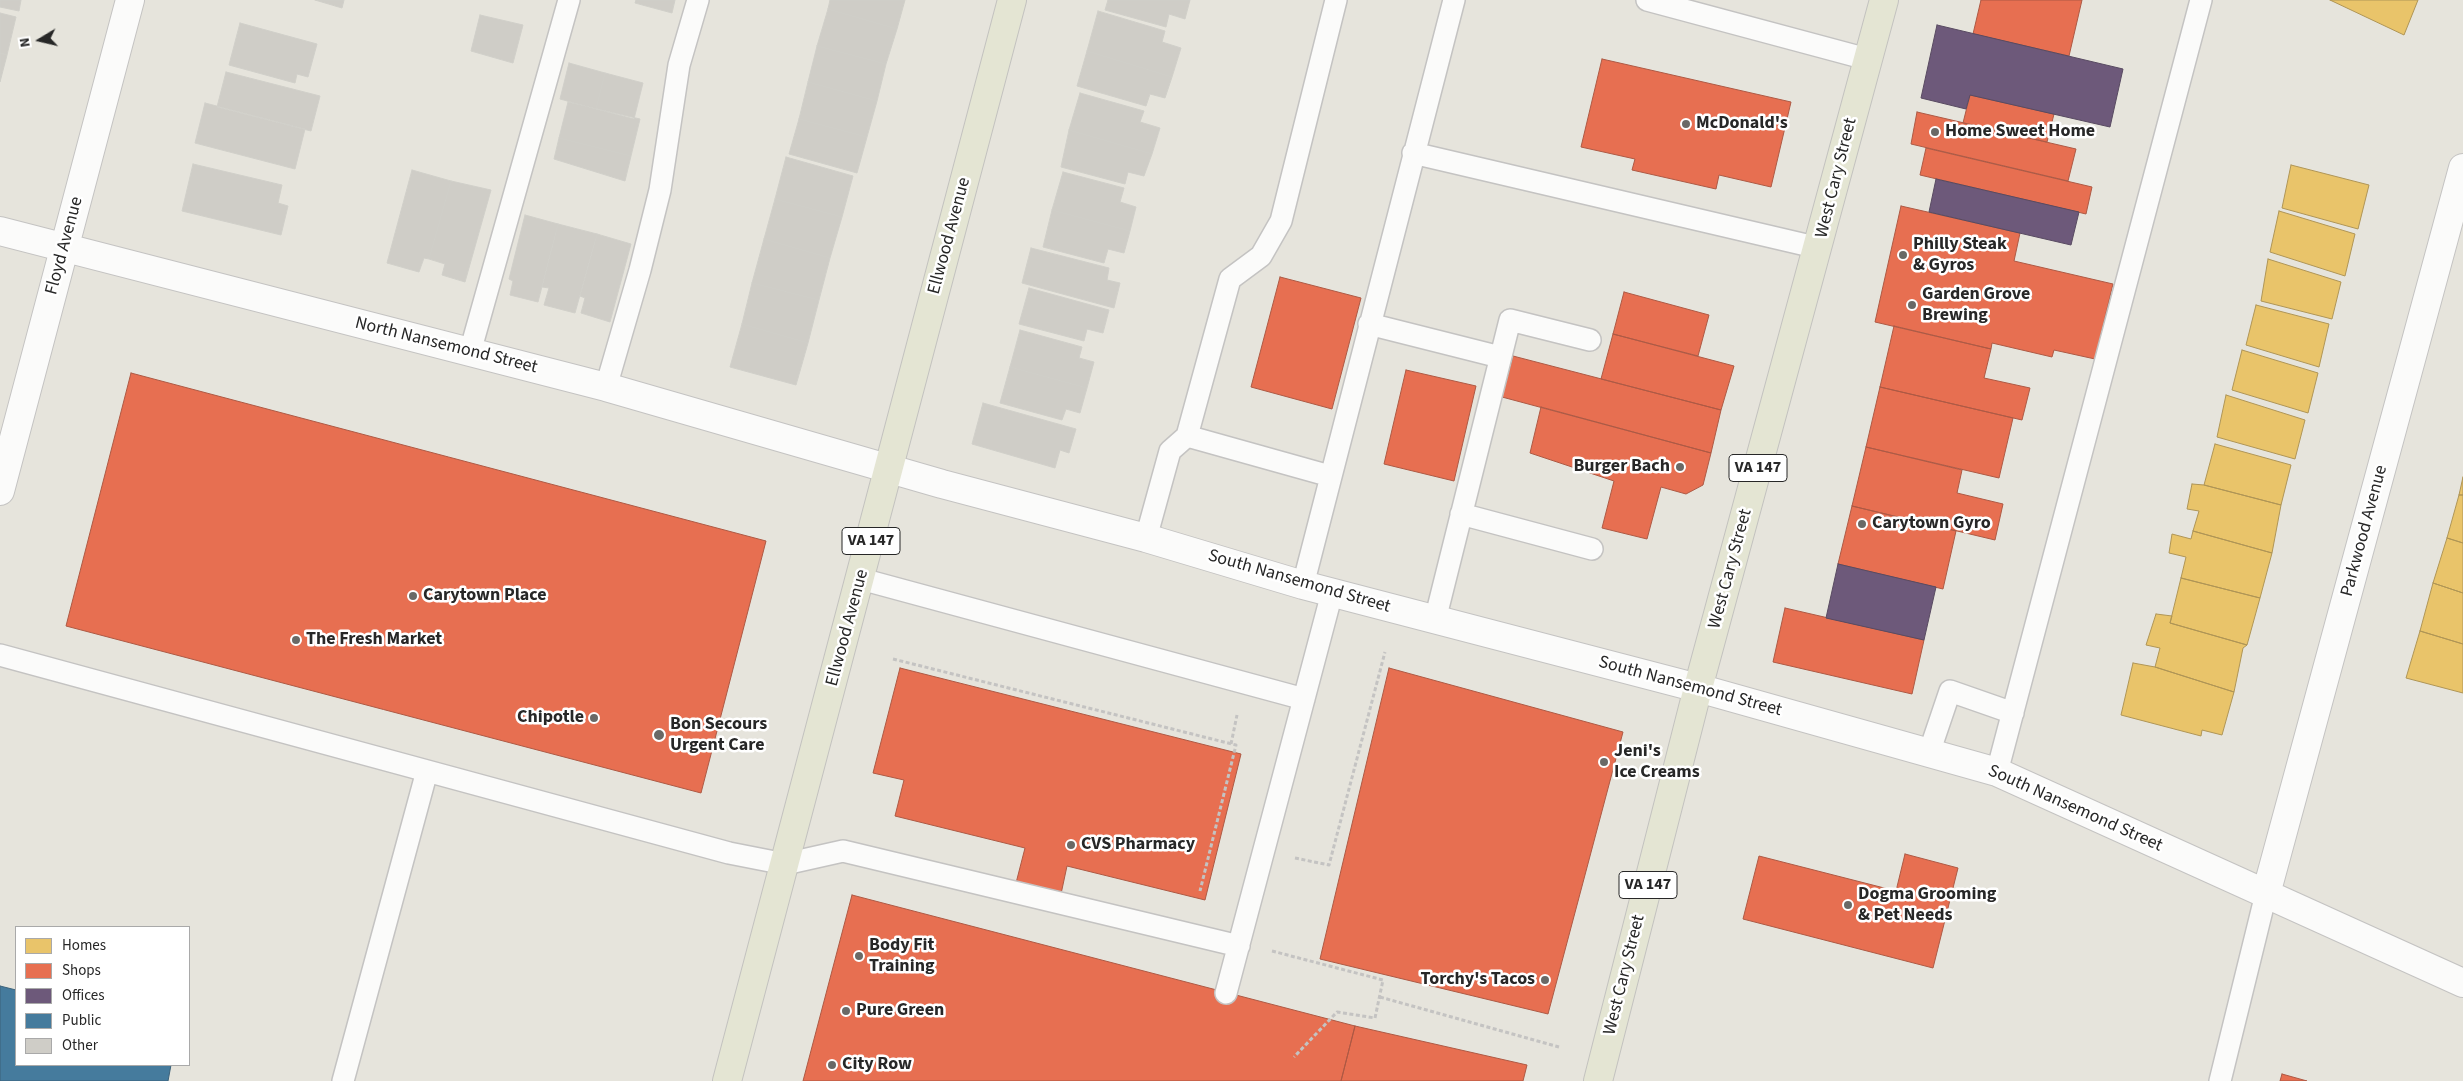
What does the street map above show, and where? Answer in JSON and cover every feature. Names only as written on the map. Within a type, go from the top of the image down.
[{"type":"main road","name":"Ellwood Avenue","points":[[727,1081],[861,579],[1012,0]]},
{"type":"main road","name":"West Cary Street","points":[[1598,1081],[1698,688],[1884,0]]},
{"type":"street","name":"Floyd Avenue","points":[[0,491],[130,0]]},
{"type":"street","name":"Parkwood Avenue","points":[[2266,894],[2463,168]]},
{"type":"street","name":"North Nansemond Street","points":[[0,231],[606,387],[889,469]]},
{"type":"street","name":"South Nansemond Street","points":[[889,469],[1146,538],[1302,585],[1698,688],[1996,772],[2463,983]]},
{"type":"lane","points":[[470,352],[569,0]]},
{"type":"lane","points":[[606,387],[640,270],[658,199],[680,65],[698,0]]},
{"type":"lane","points":[[1146,538],[1170,450],[1187,436],[1230,279],[1261,256],[1281,221],[1336,0]]},
{"type":"lane","points":[[1302,585],[1454,0]]},
{"type":"lane","points":[[1647,0],[1867,59]]},
{"type":"lane","points":[[1996,772],[2201,0]]},
{"type":"lane","points":[[1413,153],[1818,248]]},
{"type":"lane","points":[[1435,620],[1510,320],[1590,340]]},
{"type":"lane","points":[[1370,324],[1500,357]]},
{"type":"lane","points":[[1187,436],[1330,476]]},
{"type":"lane","points":[[1461,514],[1592,549]]},
{"type":"lane","points":[[861,579],[1304,699]]},
{"type":"lane","points":[[1226,993],[1332,593]]},
{"type":"lane","points":[[0,655],[729,853],[785,864],[843,851],[1239,946]]},
{"type":"lane","points":[[1930,753],[1950,691],[2013,713]]},
{"type":"lane","points":[[343,1081],[427,770]]},
{"type":"lane","points":[[2220,1081],[2266,894]]},
{"type":"path","points":[[1293,867],[1295,858],[1328,865],[1385,652]]},
{"type":"path","points":[[893,659],[1236,746],[1200,891]]},
{"type":"path","points":[[1230,744],[1239,706]]},
{"type":"path","points":[[1274,941],[1272,950],[1383,980],[1375,1018],[1337,1012],[1294,1057]]},
{"type":"path","points":[[1380,997],[1559,1047]]},
{"type":"building: Homes","points":[[2330,0],[2418,0],[2404,35]]},
{"type":"building: Homes","points":[[2291,165],[2369,185],[2358,229],[2282,208]]},
{"type":"building: Homes","points":[[2279,211],[2355,234],[2345,276],[2270,252]]},
{"type":"building: Homes","points":[[2268,259],[2341,282],[2332,319],[2261,301]]},
{"type":"building: Homes","points":[[2256,305],[2329,324],[2319,367],[2246,345]]},
{"type":"building: Homes","points":[[2242,350],[2318,373],[2308,413],[2232,390]]},
{"type":"building: Homes","points":[[2226,395],[2305,420],[2295,459],[2217,437]]},
{"type":"building: Homes","points":[[2215,444],[2291,465],[2281,505],[2204,485]]},
{"type":"building: Homes","points":[[2463,477],[2463,495],[2459,495]]},
{"type":"building: Homes","points":[[2192,484],[2204,485],[2281,505],[2272,553],[2193,531],[2199,511],[2187,509]]},
{"type":"building: Homes","points":[[2459,495],[2463,495],[2463,543],[2447,538]]},
{"type":"building: Homes","points":[[2193,531],[2272,553],[2260,598],[2181,578],[2186,557],[2169,553],[2172,534],[2191,539]]},
{"type":"building: Homes","points":[[2447,538],[2463,543],[2463,593],[2433,583]]},
{"type":"building: Homes","points":[[2181,578],[2260,598],[2247,645],[2170,623]]},
{"type":"building: Homes","points":[[2433,583],[2463,593],[2463,644],[2420,631]]},
{"type":"building: Homes","points":[[2156,614],[2172,616],[2170,623],[2247,645],[2243,648],[2234,692],[2155,667],[2160,648],[2146,645]]},
{"type":"building: Homes","points":[[2420,631],[2463,644],[2463,693],[2406,678]]},
{"type":"building: Homes","points":[[2133,663],[2155,667],[2234,692],[2222,735],[2202,730],[2201,736],[2121,715]]},
{"type":"building: Shops","points":[[1981,0],[2082,0],[2069,56],[1973,34]]},
{"type":"building: Shops","name":"McDonald's","points":[[1602,59],[1791,102],[1771,187],[1719,175],[1716,189],[1632,170],[1635,159],[1581,147]]},
{"type":"building: Shops","points":[[1970,95],[2054,114],[2047,142],[1963,123]]},
{"type":"building: Shops","points":[[1917,112],[2076,149],[2068,181],[1911,144]]},
{"type":"building: Shops","points":[[1926,148],[2092,187],[2086,214],[1920,175]]},
{"type":"building: Shops","points":[[1901,206],[2020,233],[2014,261],[2113,284],[2095,359],[2054,350],[2052,357],[1992,343],[1991,349],[1875,322]]},
{"type":"building: Shops","points":[[1280,277],[1361,298],[1332,409],[1251,387]]},
{"type":"building: Shops","points":[[1624,292],[1709,315],[1698,356],[1613,334]]},
{"type":"building: Shops","points":[[1894,326],[1991,349],[1984,378],[2030,388],[2022,420],[1880,387]]},
{"type":"building: Shops","points":[[1613,334],[1734,366],[1721,410],[1601,379]]},
{"type":"building: Shops","points":[[1513,356],[1721,410],[1711,453],[1502,397]]},
{"type":"building: Shops","points":[[1406,370],[1476,386],[1454,481],[1384,464]]},
{"type":"building: Shops","name":"Carytown Place","points":[[131,373],[766,541],[701,793],[66,626]]},
{"type":"building: Shops","points":[[1880,387],[2013,418],[1999,478],[1866,447]]},
{"type":"building: Shops","points":[[1541,407],[1711,453],[1703,485],[1686,494],[1661,487],[1647,539],[1602,528],[1614,481],[1530,453]]},
{"type":"building: Shops","points":[[1866,447],[1962,470],[1957,493],[2003,504],[1995,540],[1852,506]]},
{"type":"building: Shops","points":[[1852,506],[1956,531],[1943,589],[1838,564]]},
{"type":"building: Shops","points":[[1785,608],[1924,640],[1912,694],[1773,662]]},
{"type":"building: Shops","name":"CVS Pharmacy","points":[[900,668],[1241,754],[1205,900],[1067,866],[1061,894],[1016,883],[1025,848],[895,816],[904,780],[873,773]]},
{"type":"building: Shops","points":[[1389,668],[1623,732],[1548,1014],[1320,959]]},
{"type":"building: Shops","name":"Dogma Grooming & Pet Needs","points":[[1905,854],[1958,868],[1933,968],[1743,919],[1759,856],[1896,891]]},
{"type":"building: Shops","points":[[852,895],[1355,1026],[1341,1081],[803,1081]]},
{"type":"building: Shops","points":[[1355,1026],[1527,1065],[1523,1081],[1341,1081]]},
{"type":"building: Shops","points":[[2282,1074],[2307,1081],[2280,1081]]},
{"type":"building: Offices","points":[[1937,25],[2123,69],[2110,127],[1970,95],[1966,109],[1921,98]]},
{"type":"building: Offices","points":[[1936,179],[2079,212],[2071,245],[1929,212]]},
{"type":"building: Offices","points":[[1838,564],[1936,587],[1924,640],[1826,618]]},
{"type":"building: Public","points":[[0,986],[15,990],[15,1066],[171,1066],[168,1081],[0,1081]]},
{"type":"building: Other","points":[[0,0],[21,0],[19,11],[0,7]]},
{"type":"building: Other","points":[[315,0],[344,0],[342,8]]},
{"type":"building: Other","points":[[636,0],[675,0],[672,13],[635,3]]},
{"type":"building: Other","points":[[830,0],[905,0],[897,29],[828,9]]},
{"type":"building: Other","points":[[1108,0],[1190,0],[1185,19],[1169,14],[1166,27],[1105,10]]},
{"type":"building: Other","points":[[828,9],[897,29],[886,64],[817,46]]},
{"type":"building: Other","points":[[1098,11],[1165,31],[1162,42],[1181,48],[1172,77],[1087,51]]},
{"type":"building: Other","points":[[0,13],[16,17],[7,55],[0,53]]},
{"type":"building: Other","points":[[480,15],[523,25],[513,63],[471,51]]},
{"type":"building: Other","points":[[240,23],[317,44],[308,77],[297,74],[295,83],[229,65]]},
{"type":"building: Other","points":[[817,46],[886,64],[877,101],[808,82]]},
{"type":"building: Other","points":[[1087,51],[1172,77],[1165,98],[1150,94],[1146,106],[1077,86]]},
{"type":"building: Other","points":[[0,53],[7,55],[0,82]]},
{"type":"building: Other","points":[[569,63],[605,73],[596,109],[560,99]]},
{"type":"building: Other","points":[[226,72],[320,96],[311,131],[217,107]]},
{"type":"building: Other","points":[[605,73],[643,83],[634,119],[596,109]]},
{"type":"building: Other","points":[[808,82],[877,101],[867,137],[799,119]]},
{"type":"building: Other","points":[[1080,93],[1144,111],[1140,122],[1160,128],[1152,154],[1069,130]]},
{"type":"building: Other","points":[[568,102],[640,119],[631,156],[559,138]]},
{"type":"building: Other","points":[[205,103],[305,129],[295,169],[195,143]]},
{"type":"building: Other","points":[[799,119],[867,137],[857,173],[789,154]]},
{"type":"building: Other","points":[[1069,130],[1152,154],[1144,176],[1128,172],[1125,184],[1061,167]]},
{"type":"building: Other","points":[[559,138],[631,156],[625,181],[554,159]]},
{"type":"building: Other","points":[[786,157],[853,176],[842,217],[775,199]]},
{"type":"building: Other","points":[[193,164],[282,185],[278,203],[288,206],[281,235],[182,211]]},
{"type":"building: Other","points":[[412,170],[451,181],[429,259],[424,258],[419,272],[387,263]]},
{"type":"building: Other","points":[[1063,172],[1124,188],[1120,202],[1136,207],[1130,231],[1052,210]]},
{"type":"building: Other","points":[[451,181],[491,190],[465,282],[442,275],[445,264],[429,259]]},
{"type":"building: Other","points":[[775,199],[842,217],[830,258],[764,239]]},
{"type":"building: Other","points":[[1052,210],[1130,231],[1124,253],[1108,249],[1104,263],[1043,247]]},
{"type":"building: Other","points":[[525,215],[558,224],[538,302],[510,295],[513,281],[509,279]]},
{"type":"building: Other","points":[[558,224],[597,234],[575,313],[544,305],[549,288],[542,287]]},
{"type":"building: Other","points":[[597,234],[631,244],[610,322],[581,313],[585,298],[580,296]]},
{"type":"building: Other","points":[[764,239],[830,258],[819,300],[752,283]]},
{"type":"building: Other","points":[[1031,248],[1109,268],[1107,280],[1120,283],[1114,308],[1022,283]]},
{"type":"building: Other","points":[[752,283],[819,300],[808,343],[742,324]]},
{"type":"building: Other","points":[[1029,288],[1109,310],[1103,333],[1087,329],[1084,341],[1019,324]]},
{"type":"building: Other","points":[[742,324],[808,343],[796,385],[730,367]]},
{"type":"building: Other","points":[[1020,330],[1082,347],[1079,358],[1094,362],[1087,388],[1010,367]]},
{"type":"building: Other","points":[[1010,367],[1087,388],[1080,413],[1066,409],[1062,420],[1000,403]]},
{"type":"building: Other","points":[[983,403],[1076,429],[1069,453],[1060,450],[1055,468],[972,444]]},
{"type":"place","name":"McDonald's","points":[[1686,124]]},
{"type":"place","name":"Home Sweet Home","points":[[1935,132]]},
{"type":"place","name":"Philly Steak & Gyros","points":[[1903,255]]},
{"type":"place","name":"Garden Grove Brewing","points":[[1912,305]]},
{"type":"place","name":"Burger Bach","points":[[1680,467]]},
{"type":"place","name":"Carytown Gyro","points":[[1862,524]]},
{"type":"place","name":"Carytown Place","points":[[413,596]]},
{"type":"place","name":"The Fresh Market","points":[[296,640]]},
{"type":"place","name":"Chipotle","points":[[594,718]]},
{"type":"place","name":"Bon Secours Urgent Care","points":[[659,735]]},
{"type":"place","name":"Jeni's Ice Creams","points":[[1604,762]]},
{"type":"place","name":"CVS Pharmacy","points":[[1071,845]]},
{"type":"place","name":"Dogma Grooming & Pet Needs","points":[[1848,905]]},
{"type":"place","name":"Body Fit Training","points":[[859,956]]},
{"type":"place","name":"Torchy's Tacos","points":[[1545,980]]},
{"type":"place","name":"Pure Green","points":[[846,1011]]},
{"type":"place","name":"City Row","points":[[832,1065]]}]
